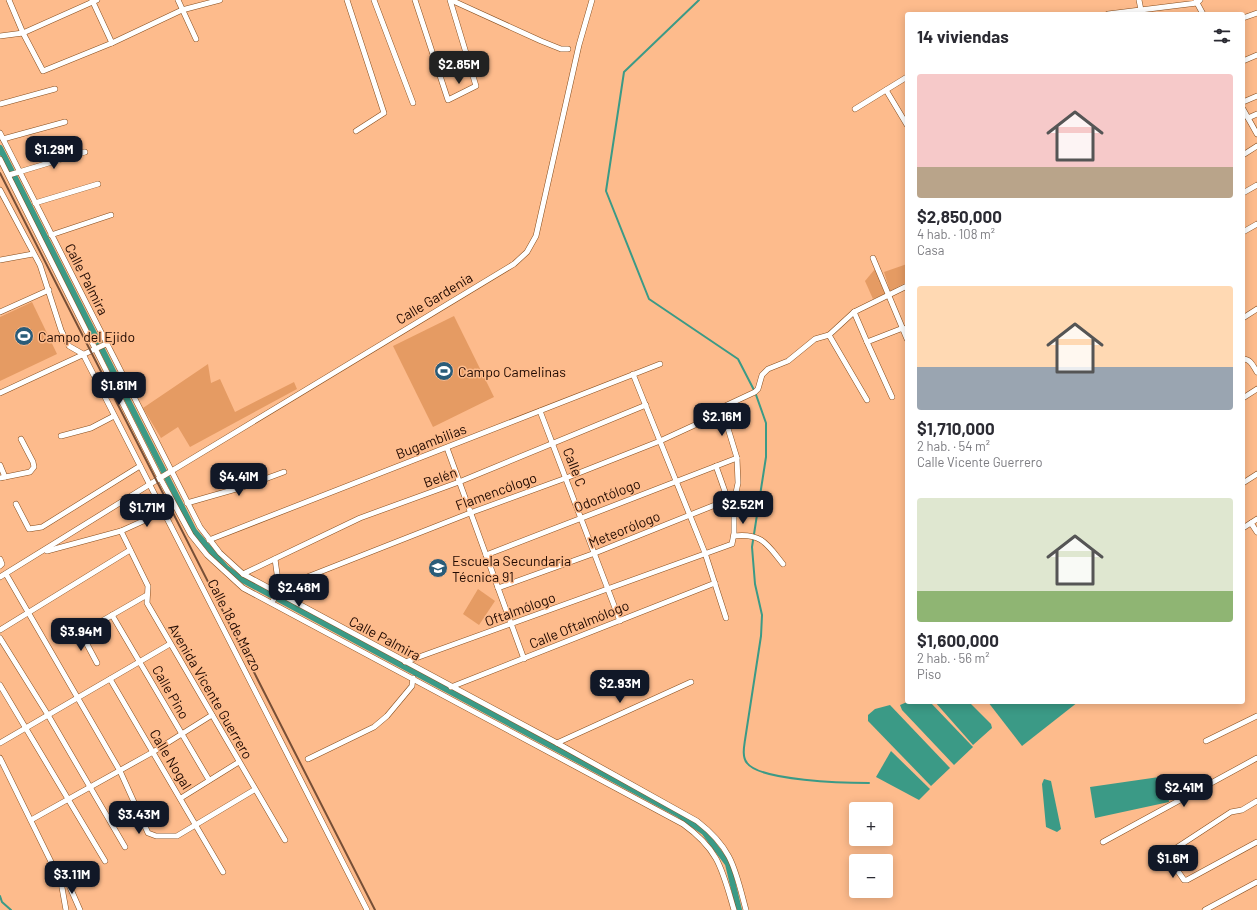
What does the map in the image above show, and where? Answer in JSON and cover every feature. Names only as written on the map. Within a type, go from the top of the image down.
[{"type":"street","points":[[9,0],[44,71],[112,43],[182,10],[220,0]]},
{"type":"street","points":[[178,0],[196,39]]},
{"type":"street","points":[[347,0],[384,113],[356,131]]},
{"type":"street","points":[[374,0],[413,103]]},
{"type":"street","points":[[415,0],[448,100],[476,86],[451,0]]},
{"type":"street","points":[[451,0],[541,41],[568,49]]},
{"type":"street","name":"Calle Gardenia","points":[[0,577],[161,477],[514,264],[527,252],[536,236],[579,45],[592,0]]},
{"type":"street","points":[[1139,0],[1141,10]]},
{"type":"street","points":[[0,36],[24,33],[94,1],[112,43]]},
{"type":"street","points":[[1124,12],[1198,1],[1202,12]]},
{"type":"street","points":[[1245,17],[1257,13]]},
{"type":"street","points":[[1245,60],[1257,56]]},
{"type":"street","points":[[855,110],[905,79]]},
{"type":"street","points":[[0,104],[55,89]]},
{"type":"street","points":[[886,90],[905,122]]},
{"type":"street","points":[[1245,101],[1257,96]]},
{"type":"street","points":[[1245,113],[1257,134]]},
{"type":"street","points":[[1248,118],[1257,114]]},
{"type":"street","points":[[3,139],[65,122]]},
{"type":"street","name":"Calle Palmira","points":[[0,133],[187,503],[209,540],[232,566],[275,596],[375,652],[405,662],[687,814],[716,837],[729,854],[735,866],[746,910]]},
{"type":"street","points":[[1245,154],[1257,146]]},
{"type":"street","points":[[9,175],[85,152]]},
{"type":"street","points":[[0,159],[191,535],[207,556],[243,588],[275,596],[375,652],[413,678],[682,824],[700,836],[712,850],[722,870],[734,910]]},
{"type":"street","points":[[35,203],[98,184]]},
{"type":"street","points":[[1245,192],[1257,185]]},
{"type":"street","points":[[0,190],[42,270],[61,330],[69,346],[83,354]]},
{"type":"street","points":[[51,235],[111,215]]},
{"type":"street","points":[[1245,231],[1257,224]]},
{"type":"street","points":[[44,245],[54,242]]},
{"type":"street","points":[[0,260],[33,254]]},
{"type":"street","points":[[873,258],[905,334]]},
{"type":"street","points":[[867,400],[829,335],[854,312],[905,287]]},
{"type":"street","points":[[0,312],[49,290]]},
{"type":"street","points":[[1245,317],[1257,309]]},
{"type":"street","points":[[854,312],[892,397]]},
{"type":"street","points":[[867,342],[903,328]]},
{"type":"street","name":"Flamencólogo","points":[[275,596],[470,513],[566,478],[660,441],[723,412],[725,406],[731,402],[755,392],[758,388],[762,374],[768,369],[788,362],[815,339],[829,335]]},
{"type":"street","points":[[0,393],[96,347],[106,344]]},
{"type":"street","name":"Calle 18 de Marzo","points":[[83,354],[367,910]]},
{"type":"street","points":[[1245,359],[1251,361],[1257,372]]},
{"type":"street","name":"Bugambilias","points":[[209,540],[660,364]]},
{"type":"street","points":[[633,374],[705,553],[726,618]]},
{"type":"street","points":[[1245,397],[1257,390]]},
{"type":"street","name":"Belén","points":[[243,574],[360,518],[459,482],[646,406]]},
{"type":"street","name":"Calle C","points":[[540,411],[620,621]]},
{"type":"street","points":[[723,412],[736,458],[738,483],[735,497],[734,536],[754,537],[764,541],[783,564]]},
{"type":"street","points":[[61,436],[91,428],[114,416]]},
{"type":"street","points":[[0,465],[2,478],[30,472],[34,467],[34,462],[21,439]]},
{"type":"street","points":[[447,448],[524,659]]},
{"type":"street","name":"Odontólogo","points":[[486,555],[736,458]]},
{"type":"street","points":[[16,504],[29,530],[42,527],[140,466]]},
{"type":"street","points":[[716,466],[728,500]]},
{"type":"street","points":[[187,503],[243,487],[284,472]]},
{"type":"street","points":[[1245,482],[1257,474]]},
{"type":"street","name":"Meteorólogo","points":[[498,588],[595,554],[735,497]]},
{"type":"street","points":[[42,552],[121,531],[163,512]]},
{"type":"street","points":[[1245,527],[1257,519]]},
{"type":"street","points":[[1251,523],[1257,532]]},
{"type":"street","name":"Avenida Vicente Guerrero","points":[[121,531],[148,586],[147,604],[254,790],[285,840]]},
{"type":"street","name":"Oftalmólogo","points":[[405,662],[512,625],[732,544],[734,536]]},
{"type":"street","points":[[0,630],[130,550]]},
{"type":"street","points":[[0,559],[2,564],[0,566]]},
{"type":"street","points":[[275,559],[275,596]]},
{"type":"street","points":[[6,574],[120,770],[148,833],[156,836],[173,837],[254,790]]},
{"type":"street","name":"Calle Oftalmólogo","points":[[451,687],[715,584]]},
{"type":"street","points":[[97,663],[81,633],[147,595]]},
{"type":"street","name":"Calle Pino","points":[[112,615],[209,780]]},
{"type":"street","points":[[0,638],[48,715],[125,847]]},
{"type":"street","points":[[0,743],[170,644]]},
{"type":"street","points":[[308,759],[374,727],[387,716],[412,686],[413,678]]},
{"type":"street","name":"Calle Nogal","points":[[110,679],[223,872]]},
{"type":"street","points":[[557,743],[691,682]]},
{"type":"street","points":[[0,685],[105,861]]},
{"type":"street","points":[[31,820],[153,752],[212,715]]},
{"type":"street","points":[[1206,741],[1257,716]]},
{"type":"street","points":[[0,758],[61,882],[66,910]]},
{"type":"street","points":[[1103,842],[1257,758]]},
{"type":"street","points":[[181,798],[239,762]]},
{"type":"street","points":[[1257,801],[1242,810],[1231,812],[1170,852],[1169,858],[1184,880],[1187,880],[1257,842]]},
{"type":"street","points":[[61,882],[69,885],[80,910]]},
{"type":"street","points":[[1205,910],[1257,882]]},
{"type":"shaded area","points":[[905,265],[905,283],[890,291],[884,272]]},
{"type":"shaded area","points":[[875,269],[885,294],[873,299],[865,281]]},
{"type":"shaded area","name":"Campo del Ejido","points":[[32,302],[57,354],[0,381],[0,317]]},
{"type":"shaded area","name":"Campo Camelinas","points":[[454,316],[494,397],[433,427],[393,346]]},
{"type":"shaded area","points":[[208,364],[211,383],[220,379],[235,412],[294,382],[297,389],[190,447],[178,427],[161,438],[143,408]]},
{"type":"shaded area","points":[[478,589],[495,601],[479,625],[463,614]]},
{"type":"water","points":[[905,703],[932,704],[973,747],[954,765],[902,710],[900,705]]},
{"type":"water","points":[[937,704],[971,704],[991,724],[992,728],[973,745]]},
{"type":"water","points":[[990,704],[1075,704],[1022,746]]},
{"type":"water","points":[[890,705],[950,768],[931,786],[868,721],[868,715],[875,709]]},
{"type":"water","points":[[891,751],[930,789],[919,800],[876,777]]},
{"type":"water","points":[[1166,776],[1169,802],[1095,818],[1090,787]]},
{"type":"water","points":[[1044,779],[1051,781],[1061,829],[1057,832],[1046,827],[1042,784]]},
{"type":"waterway","points":[[699,0],[624,72],[606,191],[649,299],[738,359],[755,392],[766,423],[766,457],[752,547],[755,584],[762,615],[761,636],[744,746],[745,761],[755,769],[768,774],[804,780],[869,783]]},
{"type":"waterway","points":[[0,148],[194,531],[226,568],[243,580],[678,814],[704,832],[728,864],[739,910]]},
{"type":"waterway","points":[[0,896],[2,902],[11,910]]},
{"type":"railway","points":[[0,173],[375,910]]},
{"type":"place","name":"Campo del Ejido","points":[[24,336]]},
{"type":"place","name":"Campo Camelinas","points":[[444,371]]},
{"type":"place","name":"Escuela Secundaria Técnica 91","points":[[438,568]]}]
